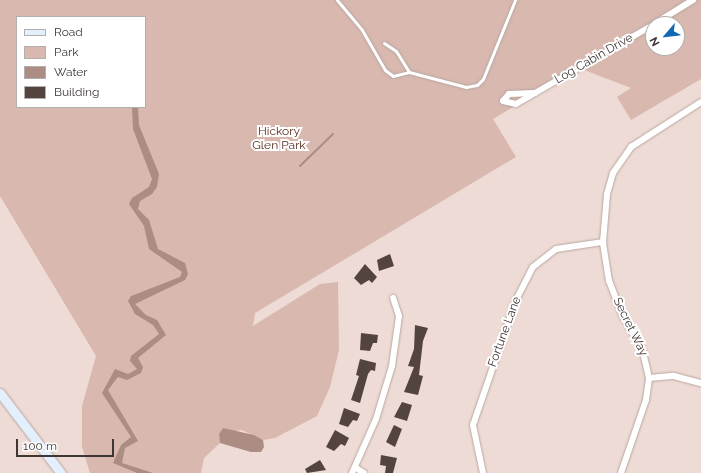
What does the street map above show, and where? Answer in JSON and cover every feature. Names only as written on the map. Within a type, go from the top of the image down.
[{"type":"street","name":"Log Cabin Drive","points":[[667,16],[693,0]]},
{"type":"street","name":"Log Cabin Drive","points":[[534,93],[645,29]]},
{"type":"street","name":"Secret Way","points":[[621,473],[646,400],[649,378],[643,351],[613,294],[603,242],[607,194],[613,173],[625,155],[639,140],[701,102]]},
{"type":"street","name":"Fortune Lane","points":[[482,473],[473,424],[516,300],[533,267],[556,249],[603,242]]},
{"type":"street","points":[[352,473],[356,468],[376,419],[392,366],[398,316],[393,298]]},
{"type":"street","points":[[649,378],[674,376],[701,383]]},
{"type":"street","points":[[0,393],[61,473]]},
{"type":"street","points":[[356,468],[364,473]]},
{"type":"lane","points":[[337,0],[362,30],[385,70],[393,76],[409,72],[466,87],[477,85],[484,79],[515,0]]},
{"type":"lane","points":[[384,43],[396,51],[409,72]]},
{"type":"green space","name":"Hickory Glen Park","points":[[0,0],[701,0],[701,79],[631,120],[617,97],[631,88],[579,68],[493,119],[516,157],[255,313],[253,326],[320,284],[338,282],[339,350],[330,387],[317,416],[275,438],[263,440],[242,430],[219,434],[220,443],[204,458],[201,473],[90,473],[82,447],[82,406],[96,356],[0,196]]},
{"type":"water","points":[[132,108],[138,108],[139,125],[159,174],[157,187],[152,194],[140,201],[138,209],[149,220],[158,249],[185,263],[188,274],[185,280],[135,304],[146,315],[157,320],[166,335],[138,358],[143,367],[141,373],[127,380],[118,377],[108,390],[138,441],[125,448],[122,463],[153,473],[137,473],[113,463],[121,445],[131,437],[102,393],[115,369],[128,374],[137,369],[130,361],[131,356],[159,334],[153,325],[135,314],[128,301],[131,296],[180,277],[182,272],[149,249],[144,226],[129,204],[132,198],[149,187],[152,179],[133,129]]},
{"type":"water","points":[[223,428],[254,435],[263,440],[264,447],[261,452],[251,452],[220,443],[219,434]]},
{"type":"building","points":[[390,254],[394,266],[379,271],[377,260]]},
{"type":"building","points":[[365,264],[377,277],[372,283],[369,280],[361,285],[354,278]]},
{"type":"building","points":[[415,325],[428,328],[423,341],[419,375],[423,376],[418,395],[404,392],[414,367],[408,366],[414,349]]},
{"type":"building","points":[[361,333],[378,335],[377,343],[373,343],[370,351],[360,350]]},
{"type":"building","points":[[360,359],[376,363],[375,371],[371,370],[368,374],[360,403],[351,400],[359,376],[356,375]]},
{"type":"building","points":[[402,402],[412,405],[407,421],[394,417]]},
{"type":"building","points":[[344,408],[360,414],[357,421],[353,420],[348,427],[339,424]]},
{"type":"building","points":[[394,425],[402,429],[395,447],[386,442]]},
{"type":"building","points":[[335,430],[349,438],[345,446],[341,444],[334,451],[326,447]]},
{"type":"building","points":[[381,455],[397,458],[393,473],[385,473],[386,466],[380,465]]},
{"type":"building","points":[[320,460],[326,470],[307,473],[305,469]]},
{"type":"waterway","points":[[300,166],[333,134]]}]
